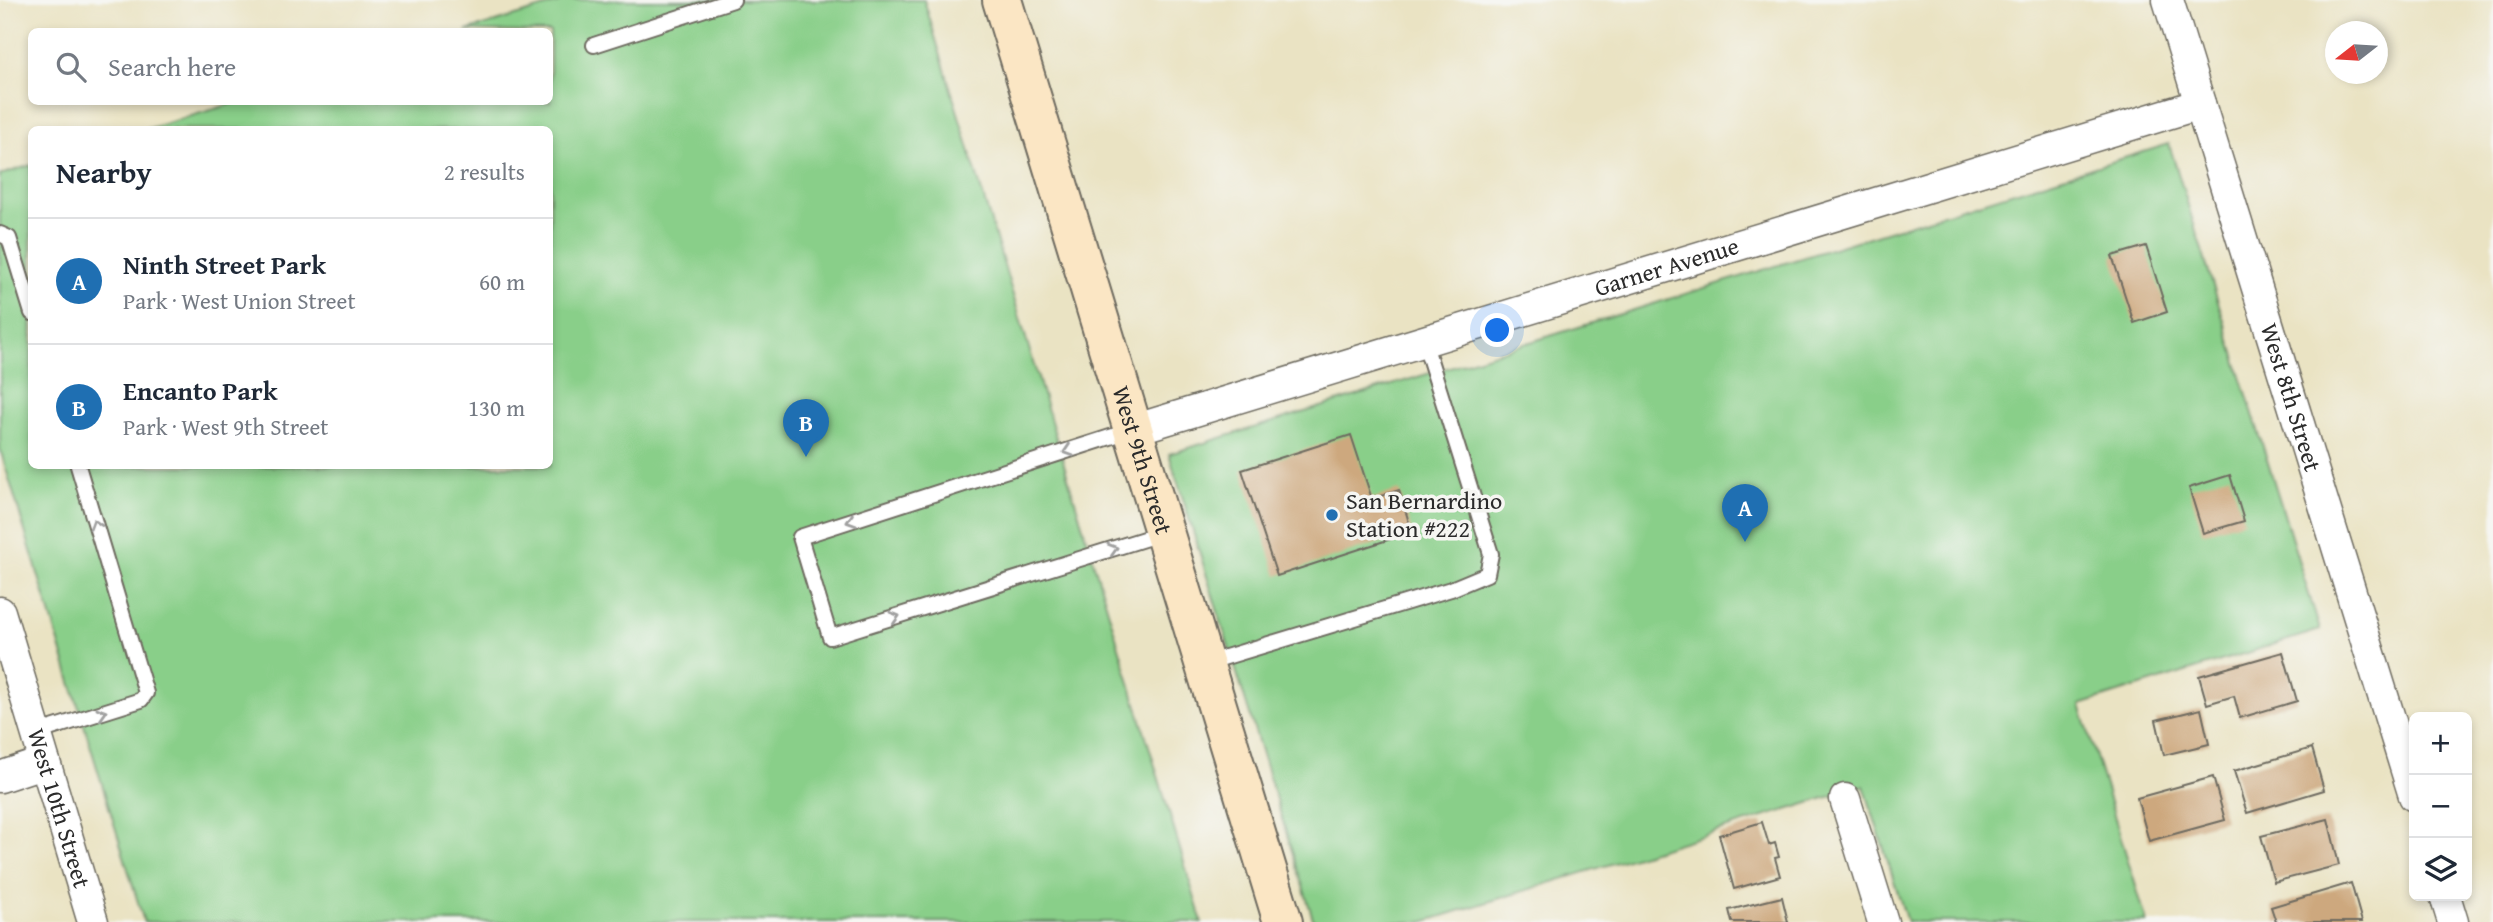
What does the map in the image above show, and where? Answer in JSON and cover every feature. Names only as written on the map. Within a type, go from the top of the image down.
[{"type":"street","name":"West 9th Street","points":[[1002,0],[1283,922]]},
{"type":"street","name":"West 8th Street","points":[[2168,0],[2409,780]]},
{"type":"street","name":"Garner Avenue","points":[[1133,430],[2200,104]]},
{"type":"street","name":"West 10th Street","points":[[0,612],[93,922]]},
{"type":"street","points":[[0,778],[45,762]]},
{"type":"street","points":[[1845,799],[1883,922]]},
{"type":"street","points":[[2447,901],[2453,922]]},
{"type":"lane","points":[[594,45],[733,0]]},
{"type":"lane","points":[[0,234],[9,238],[28,300]]},
{"type":"lane","points":[[1204,663],[1451,589],[1487,574],[1491,554],[1424,341]]},
{"type":"lane","points":[[1133,430],[800,537],[830,637],[1164,533]]},
{"type":"lane","points":[[36,733],[141,701],[146,693],[79,469]]},
{"type":"green space","points":[[568,0],[924,0],[1202,922],[144,922],[0,449],[0,175],[28,166],[28,469],[553,469],[553,126],[157,126],[228,105],[553,105],[553,28],[476,28]]},
{"type":"green space","points":[[2169,144],[2320,630],[2080,705],[2147,922],[1907,922],[1864,786],[1423,922],[1314,922],[1169,454]]},
{"type":"building","points":[[2146,246],[2167,312],[2134,323],[2112,256]]},
{"type":"building","name":"San Bernardino Station #222","points":[[1351,435],[1372,499],[1399,490],[1412,532],[1277,576],[1242,470]]},
{"type":"building","points":[[2230,475],[2244,521],[2203,533],[2189,488]]},
{"type":"building","points":[[2283,652],[2297,701],[2240,718],[2234,696],[2207,704],[2199,676]]},
{"type":"building","points":[[2201,709],[2209,744],[2164,755],[2156,720]]},
{"type":"building","points":[[2312,748],[2324,790],[2247,813],[2234,771]]},
{"type":"building","points":[[2213,777],[2225,820],[2149,841],[2137,798]]},
{"type":"building","points":[[2328,819],[2339,865],[2274,882],[2261,836]]},
{"type":"building","points":[[1762,822],[1769,845],[1775,843],[1779,857],[1775,858],[1780,876],[1734,889],[1719,835]]},
{"type":"building","points":[[2351,883],[2362,922],[2276,922],[2271,907]]},
{"type":"building","points":[[1782,897],[1788,922],[1732,922],[1729,910]]},
{"type":"place","name":"Encanto Park","points":[[806,457]]},
{"type":"place","name":"San Bernardino Station #222","points":[[1332,515]]},
{"type":"place","name":"Ninth Street Park","points":[[1745,542]]}]
